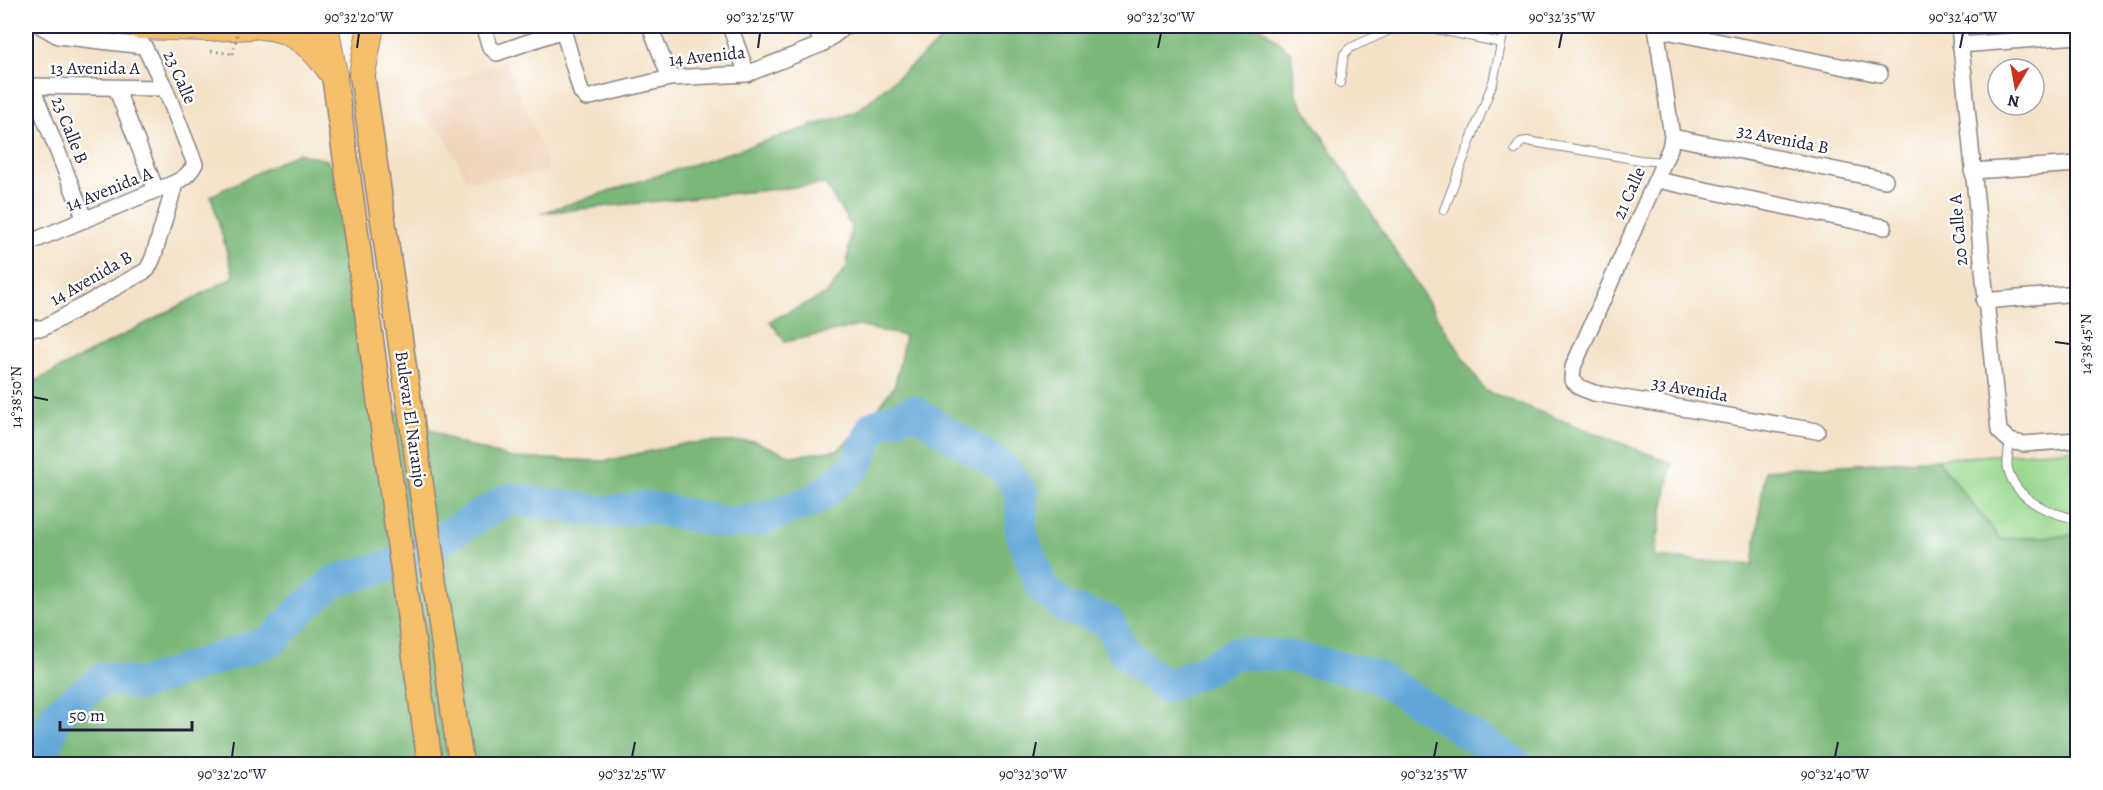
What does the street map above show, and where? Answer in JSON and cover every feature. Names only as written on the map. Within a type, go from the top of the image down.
[{"type":"highway","points":[[139,26],[209,28],[252,26]]},
{"type":"highway","points":[[262,26],[282,30],[303,39],[318,53],[334,75]]},
{"type":"highway","points":[[325,26],[334,75]]},
{"type":"highway","points":[[354,26],[362,74]]},
{"type":"highway","points":[[362,74],[371,26]]},
{"type":"main road","name":"Bulevar El Naranjo","points":[[362,74],[461,765]]},
{"type":"main road","name":"Bulevar El Naranjo","points":[[334,75],[430,765]]},
{"type":"street","name":"23 Calle","points":[[41,26],[58,36],[144,46],[165,88],[193,157]]},
{"type":"street","points":[[483,26],[493,52],[502,53],[562,28]]},
{"type":"street","points":[[650,26],[670,78]]},
{"type":"street","points":[[730,26],[747,74]]},
{"type":"street","points":[[815,26],[822,44]]},
{"type":"street","name":"14 Avenida","points":[[562,28],[581,92],[586,98],[670,78],[747,74],[822,44],[846,26]]},
{"type":"street","name":"20 Calle A","points":[[1959,26],[1984,301],[2004,436]]},
{"type":"street","points":[[1656,27],[1880,74]]},
{"type":"street","name":"21 Calle","points":[[1573,367],[1665,162],[1672,136],[1656,27]]},
{"type":"street","points":[[1960,45],[2078,36]]},
{"type":"street","name":"13 Avenida A","points":[[29,86],[165,88]]},
{"type":"street","name":"23 Calle B","points":[[29,86],[85,220]]},
{"type":"street","points":[[116,88],[156,190]]},
{"type":"street","name":"32 Avenida B","points":[[1672,136],[1885,180]]},
{"type":"street","name":"14 Avenida A","points":[[26,244],[175,184],[192,169],[195,164],[193,157]]},
{"type":"street","points":[[1972,171],[2078,164]]},
{"type":"street","points":[[1657,180],[1884,227]]},
{"type":"street","name":"14 Avenida B","points":[[26,325],[29,328],[43,328],[147,270],[153,258],[175,184]]},
{"type":"street","points":[[1984,301],[2078,293]]},
{"type":"street","name":"33 Avenida","points":[[1573,367],[1572,380],[1581,388],[1594,393],[1817,431]]},
{"type":"street","points":[[2004,436],[2022,444],[2078,440]]},
{"type":"lane","points":[[1444,210],[1493,82],[1505,26]]},
{"type":"lane","points":[[1340,83],[1344,54],[1350,48],[1390,30],[1406,27],[1432,28],[1501,43]]},
{"type":"lane","points":[[1515,150],[1521,142],[1527,141],[1665,162]]},
{"type":"lane","points":[[2004,436],[2008,471],[2017,489],[2037,505],[2056,515],[2078,519]]},
{"type":"path","points":[[233,54],[239,26]]},
{"type":"shaded area","points":[[505,60],[541,146],[549,172],[467,181],[443,132],[423,118],[416,97]]},
{"type":"green space","points":[[958,26],[1260,26],[1291,53],[1296,95],[1484,390],[1672,463],[1654,557],[1753,565],[1765,470],[1937,459],[2000,539],[2077,535],[2077,764],[26,764],[26,378],[36,381],[234,277],[211,196],[297,153],[327,160],[348,198],[393,410],[458,443],[512,458],[604,461],[688,443],[753,441],[792,456],[838,450],[868,421],[895,385],[905,336],[859,326],[785,342],[770,321],[827,294],[847,267],[851,226],[825,184],[541,213],[856,112]]},
{"type":"green space","points":[[2077,449],[2077,535],[2000,539],[1937,459]]},
{"type":"waterway","points":[[40,764],[57,713],[104,678],[140,685],[272,640],[302,609],[335,581],[403,562],[508,499],[608,512],[648,507],[726,523],[760,520],[817,499],[856,466],[873,426],[913,411],[1002,467],[1022,492],[1021,532],[1042,588],[1064,607],[1108,621],[1124,652],[1165,687],[1201,672],[1235,653],[1288,656],[1374,675],[1517,764]]}]
